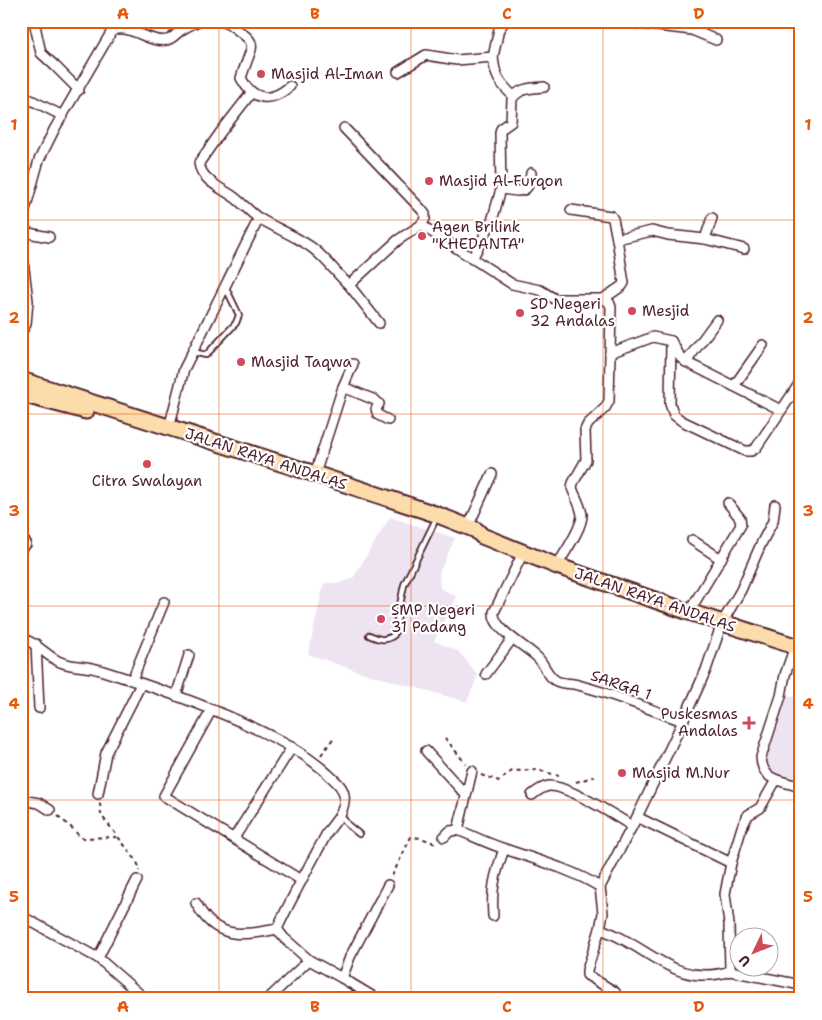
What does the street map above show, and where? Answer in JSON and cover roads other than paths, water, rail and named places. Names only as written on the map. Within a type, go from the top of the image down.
[{"type":"main road","points":[[21,380],[46,394]]},
{"type":"main road","points":[[21,394],[46,394]]},
{"type":"main road","name":"JALAN RAYA ANDALAS","points":[[46,394],[169,428],[315,474],[339,487],[473,538],[482,536]]},
{"type":"main road","name":"JALAN RAYA ANDALAS","points":[[46,394],[246,461],[339,487],[468,527],[476,530],[482,536],[557,566],[722,624],[798,647]]},
{"type":"street","points":[[34,21],[40,53],[79,90]]},
{"type":"street","points":[[21,333],[26,324],[28,301],[23,272],[22,216],[39,160],[55,128],[112,31],[123,29],[161,40],[174,37],[181,30],[198,21]]},
{"type":"street","points":[[225,21],[247,36],[252,42],[252,49],[241,78],[245,85],[252,92],[265,98],[275,97],[290,86]]},
{"type":"street","points":[[505,21],[499,29],[493,58],[498,81],[513,96]]},
{"type":"street","points":[[557,21],[588,21]]},
{"type":"street","points":[[615,21],[692,30],[716,40]]},
{"type":"street","points":[[398,72],[426,55],[457,60],[493,58]]},
{"type":"street","points":[[472,259],[492,221],[501,189],[500,129],[511,122],[513,96],[523,89],[544,87]]},
{"type":"street","points":[[252,92],[220,133],[200,163],[200,170],[259,218],[311,247],[324,257],[379,323]]},
{"type":"street","points":[[21,95],[63,116]]},
{"type":"street","points":[[344,128],[425,214],[425,219],[421,225],[398,240],[349,285]]},
{"type":"street","points":[[501,189],[526,190],[530,185],[530,173]]},
{"type":"street","points":[[571,210],[611,216],[613,219],[624,282],[622,286],[603,299]]},
{"type":"street","points":[[169,428],[184,368],[259,218]]},
{"type":"street","points":[[705,239],[712,218]]},
{"type":"street","points":[[421,225],[512,284],[540,290],[556,299],[603,299],[610,302],[608,401],[605,408],[588,424],[585,430],[586,460],[572,488],[582,513],[581,521],[557,566]]},
{"type":"street","points":[[617,239],[648,231],[705,239],[744,249]]},
{"type":"street","points":[[23,232],[49,237]]},
{"type":"street","points":[[686,362],[717,320]]},
{"type":"street","points":[[610,353],[653,337],[671,341],[681,358],[686,362],[781,410]]},
{"type":"street","points":[[671,341],[671,408],[674,414],[682,421],[748,452],[756,448],[799,385]]},
{"type":"street","points":[[734,386],[762,345]]},
{"type":"street","points":[[315,474],[343,387],[353,364]]},
{"type":"street","points":[[343,387],[375,400],[379,404],[376,409],[378,415],[388,420]]},
{"type":"street","points":[[468,527],[492,474]]},
{"type":"street","points":[[689,612],[741,525],[740,518],[728,503]]},
{"type":"street","points":[[618,999],[615,992],[587,975],[603,913],[600,887],[637,817],[683,721],[706,670],[722,624],[741,590],[773,520],[775,505]]},
{"type":"street","points":[[692,540],[721,559]]},
{"type":"street","name":"SARGA 1","points":[[523,553],[494,612],[493,617],[495,621],[512,638],[538,658],[558,682],[579,685],[683,721]]},
{"type":"street","points":[[98,794],[106,753],[136,682],[164,602]]},
{"type":"street","points":[[21,638],[36,644],[55,660],[64,664],[89,667],[212,709],[292,747],[316,763],[339,784],[344,794],[344,805],[301,880],[277,929]]},
{"type":"street","points":[[486,674],[512,638]]},
{"type":"street","points":[[36,644],[39,708]]},
{"type":"street","points":[[798,647],[784,675],[781,696],[761,757],[764,772],[776,780],[801,787]]},
{"type":"street","points":[[176,696],[189,655]]},
{"type":"street","points":[[212,709],[164,796],[301,880]]},
{"type":"street","points":[[234,838],[292,747]]},
{"type":"street","points":[[426,751],[466,795]]},
{"type":"street","points":[[458,830],[472,771]]},
{"type":"street","points":[[600,929],[614,934],[662,964],[686,972],[702,976],[717,975],[730,971],[729,924],[725,894],[731,863],[742,827],[748,815],[760,808],[776,780]]},
{"type":"street","points":[[532,795],[541,788],[548,786],[557,787],[573,793],[632,826]]},
{"type":"street","points":[[21,800],[39,803],[50,810]]},
{"type":"street","points":[[637,817],[731,863]]},
{"type":"street","points":[[444,837],[450,831],[458,830],[504,849],[579,875],[600,887]]},
{"type":"street","points":[[493,916],[491,894],[494,878],[504,849]]},
{"type":"street","points":[[98,958],[137,880]]},
{"type":"street","points":[[342,978],[350,958],[388,885]]},
{"type":"street","points":[[196,902],[203,916],[221,930],[249,934],[277,929]]},
{"type":"street","points":[[21,916],[98,958],[143,998]]},
{"type":"street","points":[[277,929],[284,938],[309,960],[377,999]]},
{"type":"street","points":[[268,999],[309,960]]},
{"type":"street","points":[[766,978],[801,985]]},
{"type":"lane","points":[[193,352],[206,355],[236,323],[239,315],[225,287]]},
{"type":"lane","points":[[369,635],[381,640],[388,639],[394,635],[404,585],[434,523]]},
{"type":"lane","points":[[21,535],[28,542],[28,545],[21,552]]},
{"type":"lane","points":[[340,814],[348,825],[359,834]]},
{"type":"place","name":"Masjid Al-Iman","points":[[261,74]]},
{"type":"place","name":"Masjid Al-Furqon","points":[[429,181]]},
{"type":"place","name":"Agen Brilink \"KHEDANTA\"","points":[[422,236]]},
{"type":"place","name":"Mesjid","points":[[632,311]]},
{"type":"place","name":"SD Negeri 32 Andalas","points":[[520,313]]},
{"type":"place","name":"Masjid Taqwa","points":[[241,362]]},
{"type":"place","name":"Citra Swalayan","points":[[147,464]]},
{"type":"place","name":"SMP Negeri 31 Padang","points":[[381,619]]},
{"type":"place","name":"Puskesmas Andalas","points":[[749,723]]},
{"type":"place","name":"Masjid M.Nur","points":[[622,773]]}]
